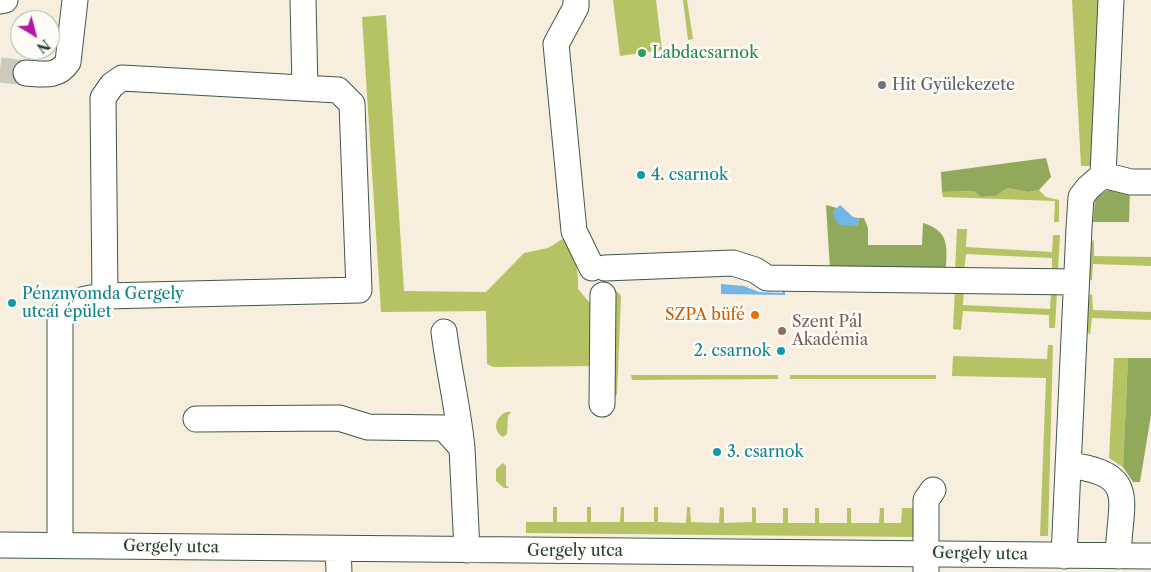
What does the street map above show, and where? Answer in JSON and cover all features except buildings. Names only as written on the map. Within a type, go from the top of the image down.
[{"type":"street","points":[[0,1],[5,0]]},
{"type":"street","points":[[26,73],[55,74],[62,70],[68,62],[75,0]]},
{"type":"street","points":[[303,0],[304,88]]},
{"type":"street","points":[[576,0],[576,7],[556,44],[574,231],[598,268],[611,275],[612,284],[603,295],[602,404]]},
{"type":"street","points":[[1064,556],[1081,197],[1103,175],[1111,0]]},
{"type":"street","points":[[60,545],[60,319],[63,311],[79,300],[105,296],[360,290],[352,104],[338,90],[122,78],[112,85],[103,98],[105,296]]},
{"type":"street","points":[[1103,175],[1131,182],[1151,182]]},
{"type":"street","points":[[598,268],[733,263],[755,270],[767,278],[1076,282]]},
{"type":"street","points":[[444,332],[449,376],[457,402],[462,448],[467,550]]},
{"type":"street","points":[[196,419],[339,418],[368,427],[444,428],[462,448]]},
{"type":"street","points":[[1068,465],[1092,468],[1117,482],[1122,498],[1118,556]]},
{"type":"street","points":[[926,563],[926,500],[933,490]]},
{"type":"street","name":"Gergely utca","points":[[0,545],[60,545],[339,561],[377,561],[467,550],[926,563],[1064,556],[1151,556]]},
{"type":"green space","points":[[613,0],[656,0],[662,50],[620,56]]},
{"type":"green space","points":[[683,0],[687,0],[693,39],[688,40]]},
{"type":"green space","points":[[1072,0],[1103,0],[1096,166],[1081,166]]},
{"type":"green space","points":[[386,15],[404,291],[486,292],[524,253],[548,248],[564,238],[575,262],[578,275],[578,289],[594,308],[596,366],[493,367],[487,364],[486,311],[381,312],[362,17]]},
{"type":"green space","points":[[1046,158],[1051,177],[1039,190],[1027,192],[1008,188],[995,196],[981,197],[974,191],[942,192],[941,172]]},
{"type":"green space","points":[[1008,188],[1027,192],[1039,190],[1046,197],[1059,200],[1059,222],[1054,222],[1055,201],[943,197],[942,192],[974,191],[982,197],[995,196]]},
{"type":"green space","points":[[1109,189],[1130,189],[1129,222],[1093,222],[1095,199]]},
{"type":"green space","points":[[826,205],[837,208],[833,212],[857,226],[859,218],[864,218],[868,228],[868,245],[922,245],[923,223],[931,226],[938,230],[945,240],[946,269],[830,269]]},
{"type":"green space","points":[[957,229],[967,229],[966,247],[1052,252],[1053,235],[1060,235],[1058,271],[1052,270],[1052,258],[966,254],[964,272],[955,272]]},
{"type":"green space","points":[[1094,240],[1094,256],[1151,257],[1151,266],[1093,264],[1092,281],[1089,278],[1090,242]]},
{"type":"green space","points":[[955,287],[964,287],[963,305],[1050,309],[1051,293],[1057,293],[1055,328],[1049,328],[1049,315],[963,311],[961,330],[953,329]]},
{"type":"green space","points":[[617,291],[621,296],[617,395],[614,395],[615,294]]},
{"type":"green space","points":[[1092,294],[1093,310],[1151,312],[1151,320],[1092,318],[1090,335],[1085,329],[1088,296]]},
{"type":"green space","points":[[1048,345],[1053,345],[1048,536],[1040,536],[1046,378],[952,376],[953,356],[1047,359]]},
{"type":"green space","points":[[1114,358],[1128,358],[1123,467],[1109,458]]},
{"type":"green space","points":[[1128,358],[1151,358],[1151,415],[1140,482],[1133,482],[1123,467]]},
{"type":"green space","points":[[631,375],[778,375],[778,379],[632,380]]},
{"type":"green space","points":[[790,375],[936,375],[936,379],[790,379]]},
{"type":"green space","points":[[506,412],[511,412],[508,416],[507,434],[503,437],[497,431],[496,424],[499,417]]},
{"type":"green space","points":[[503,463],[506,466],[506,485],[509,488],[504,488],[496,481],[496,469]]},
{"type":"green space","points":[[553,507],[557,507],[557,522],[587,522],[587,507],[591,507],[591,522],[620,522],[621,507],[624,507],[624,522],[654,522],[654,507],[658,507],[658,522],[686,523],[687,507],[690,507],[691,522],[719,523],[720,507],[724,508],[724,523],[752,522],[752,507],[756,508],[756,523],[783,523],[783,508],[788,508],[788,523],[815,523],[815,508],[819,508],[819,523],[847,523],[847,508],[851,508],[851,523],[879,523],[880,508],[884,508],[884,523],[901,523],[902,508],[914,508],[913,537],[526,533],[526,522],[553,522]]},
{"type":"water","points":[[840,205],[853,217],[859,218],[857,226],[839,225],[834,218],[833,212]]},
{"type":"water","points":[[721,284],[744,286],[759,292],[782,293],[783,284],[785,286],[785,295],[721,294]]},
{"type":"tunnel","points":[[0,70],[26,73]]},
{"type":"place","name":"Labdacsarnok","points":[[642,53]]},
{"type":"place","name":"Hit Gyülekezete","points":[[882,85]]},
{"type":"place","name":"4. csarnok","points":[[641,175]]},
{"type":"place","name":"Pénznyomda Gergely utcai épület","points":[[12,303]]},
{"type":"place","name":"SZPA büfé","points":[[755,315]]},
{"type":"place","name":"Szent Pál Akadémia","points":[[782,331]]},
{"type":"place","name":"2. csarnok","points":[[781,351]]},
{"type":"place","name":"3. csarnok","points":[[717,452]]}]
